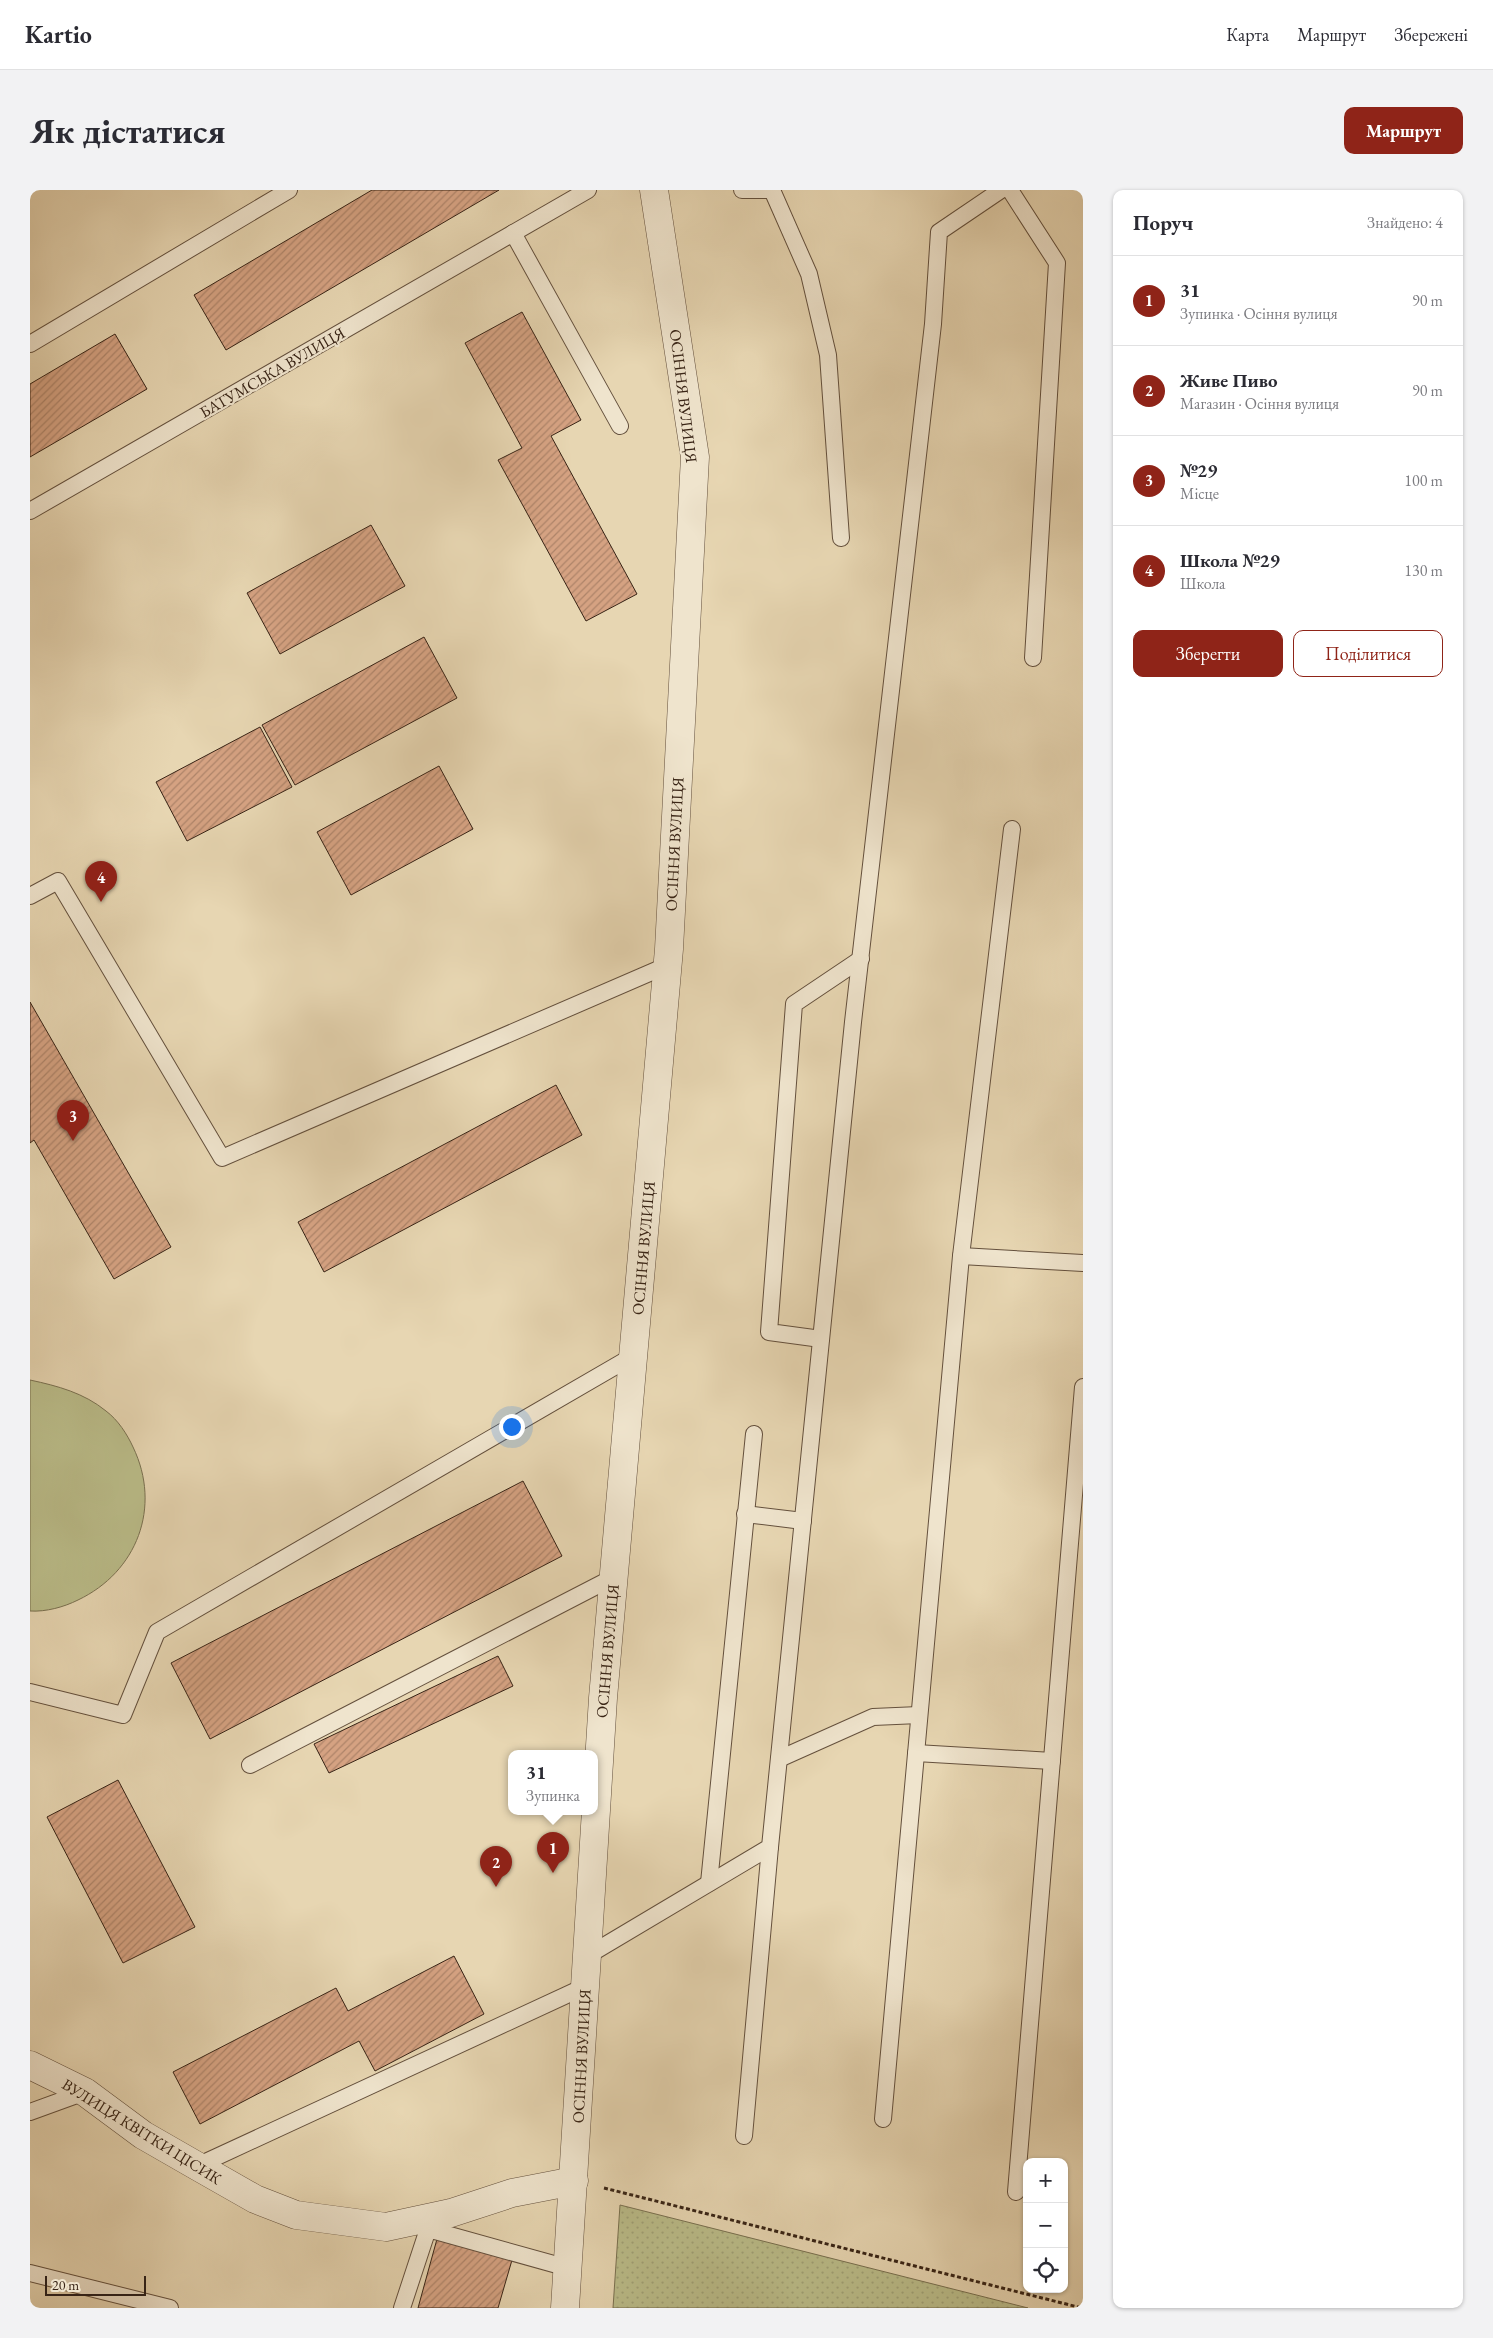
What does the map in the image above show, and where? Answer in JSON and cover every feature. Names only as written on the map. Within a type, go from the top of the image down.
[{"type":"street","name":"ОСІННЯ ВУЛИЦЯ","points":[[598,1784],[603,1698],[668,965],[695,457],[654,190]]},
{"type":"street","name":"ОСІННЯ ВУЛИЦЯ","points":[[565,2308],[596,1815]]},
{"type":"street","name":"ВУЛИЦЯ КВІТКИ ЦІСИК","points":[[30,2065],[85,2092],[144,2135],[255,2199],[296,2215],[386,2227],[450,2213],[512,2193],[574,2180]]},
{"type":"lane","points":[[30,344],[289,190]]},
{"type":"lane","name":"БАТУМСЬКА ВУЛИЦЯ","points":[[30,511],[588,190]]},
{"type":"lane","points":[[742,190],[772,190],[809,274],[828,355],[841,538]]},
{"type":"lane","points":[[744,2136],[770,1847],[860,959],[933,324],[939,232],[1001,190]]},
{"type":"lane","points":[[1010,190],[1057,263],[1033,658]]},
{"type":"lane","points":[[513,233],[620,426]]},
{"type":"lane","points":[[883,2119],[961,1256],[1012,829]]},
{"type":"lane","points":[[30,896],[58,881],[222,1158],[668,965]]},
{"type":"lane","points":[[821,1340],[769,1332],[794,1004],[860,959]]},
{"type":"lane","points":[[961,1256],[1083,1263]]},
{"type":"lane","points":[[30,1692],[123,1716],[157,1632],[633,1356]]},
{"type":"lane","points":[[1016,2192],[1083,1386]]},
{"type":"lane","points":[[709,1883],[754,1434]]},
{"type":"lane","points":[[745,1514],[803,1521]]},
{"type":"lane","points":[[250,1765],[614,1577]]},
{"type":"lane","points":[[779,1759],[873,1717],[919,1715]]},
{"type":"lane","points":[[916,1753],[1052,1761]]},
{"type":"lane","points":[[588,1956],[770,1847]]},
{"type":"lane","points":[[197,2166],[586,1986]]},
{"type":"lane","points":[[30,2112],[85,2092]]},
{"type":"lane","points":[[402,2308],[428,2229],[568,2268]]},
{"type":"lane","points":[[30,2273],[170,2308]]},
{"type":"path","points":[[574,2180],[1082,2308]]},
{"type":"green space","points":[[30,1380],[80,1395],[98,1405],[110,1415],[122,1428],[133,1447],[141,1470],[145,1492],[144,1514],[138,1535],[129,1555],[116,1573],[98,1588],[78,1600],[67,1605],[42,1611],[30,1611]]},
{"type":"green space","points":[[620,2205],[1028,2308],[613,2308]]},
{"type":"building","points":[[372,190],[499,190],[226,350],[194,295]]},
{"type":"building","points":[[522,312],[581,420],[551,436],[637,594],[586,621],[498,460],[522,448],[465,343]]},
{"type":"building","points":[[115,334],[147,389],[30,457],[30,384]]},
{"type":"building","points":[[371,525],[405,586],[280,654],[247,593]]},
{"type":"building","points":[[424,637],[457,698],[295,785],[262,725]]},
{"type":"building","points":[[260,727],[292,787],[187,841],[156,782]]},
{"type":"building","points":[[439,766],[473,829],[351,895],[317,832]]},
{"type":"building","points":[[30,1002],[171,1247],[114,1279],[34,1140],[30,1143]]},
{"type":"building","points":[[556,1085],[582,1135],[324,1272],[298,1222]]},
{"type":"building","points":[[523,1481],[562,1556],[210,1739],[171,1663]]},
{"type":"building","points":[[498,1656],[513,1686],[329,1773],[314,1744]]},
{"type":"building","points":[[118,1780],[195,1927],[123,1963],[47,1817]]},
{"type":"building","points":[[454,1956],[484,2014],[375,2071],[359,2041],[200,2124],[173,2072],[336,1988],[348,2011]]},
{"type":"building","points":[[437,2239],[512,2260],[498,2308],[418,2308]]},
{"type":"place","name":"Школа №29","points":[[101,902]]},
{"type":"place","name":"№29","points":[[73,1141]]},
{"type":"place","name":"31","points":[[553,1873]]},
{"type":"place","name":"Живе Пиво","points":[[496,1887]]}]
